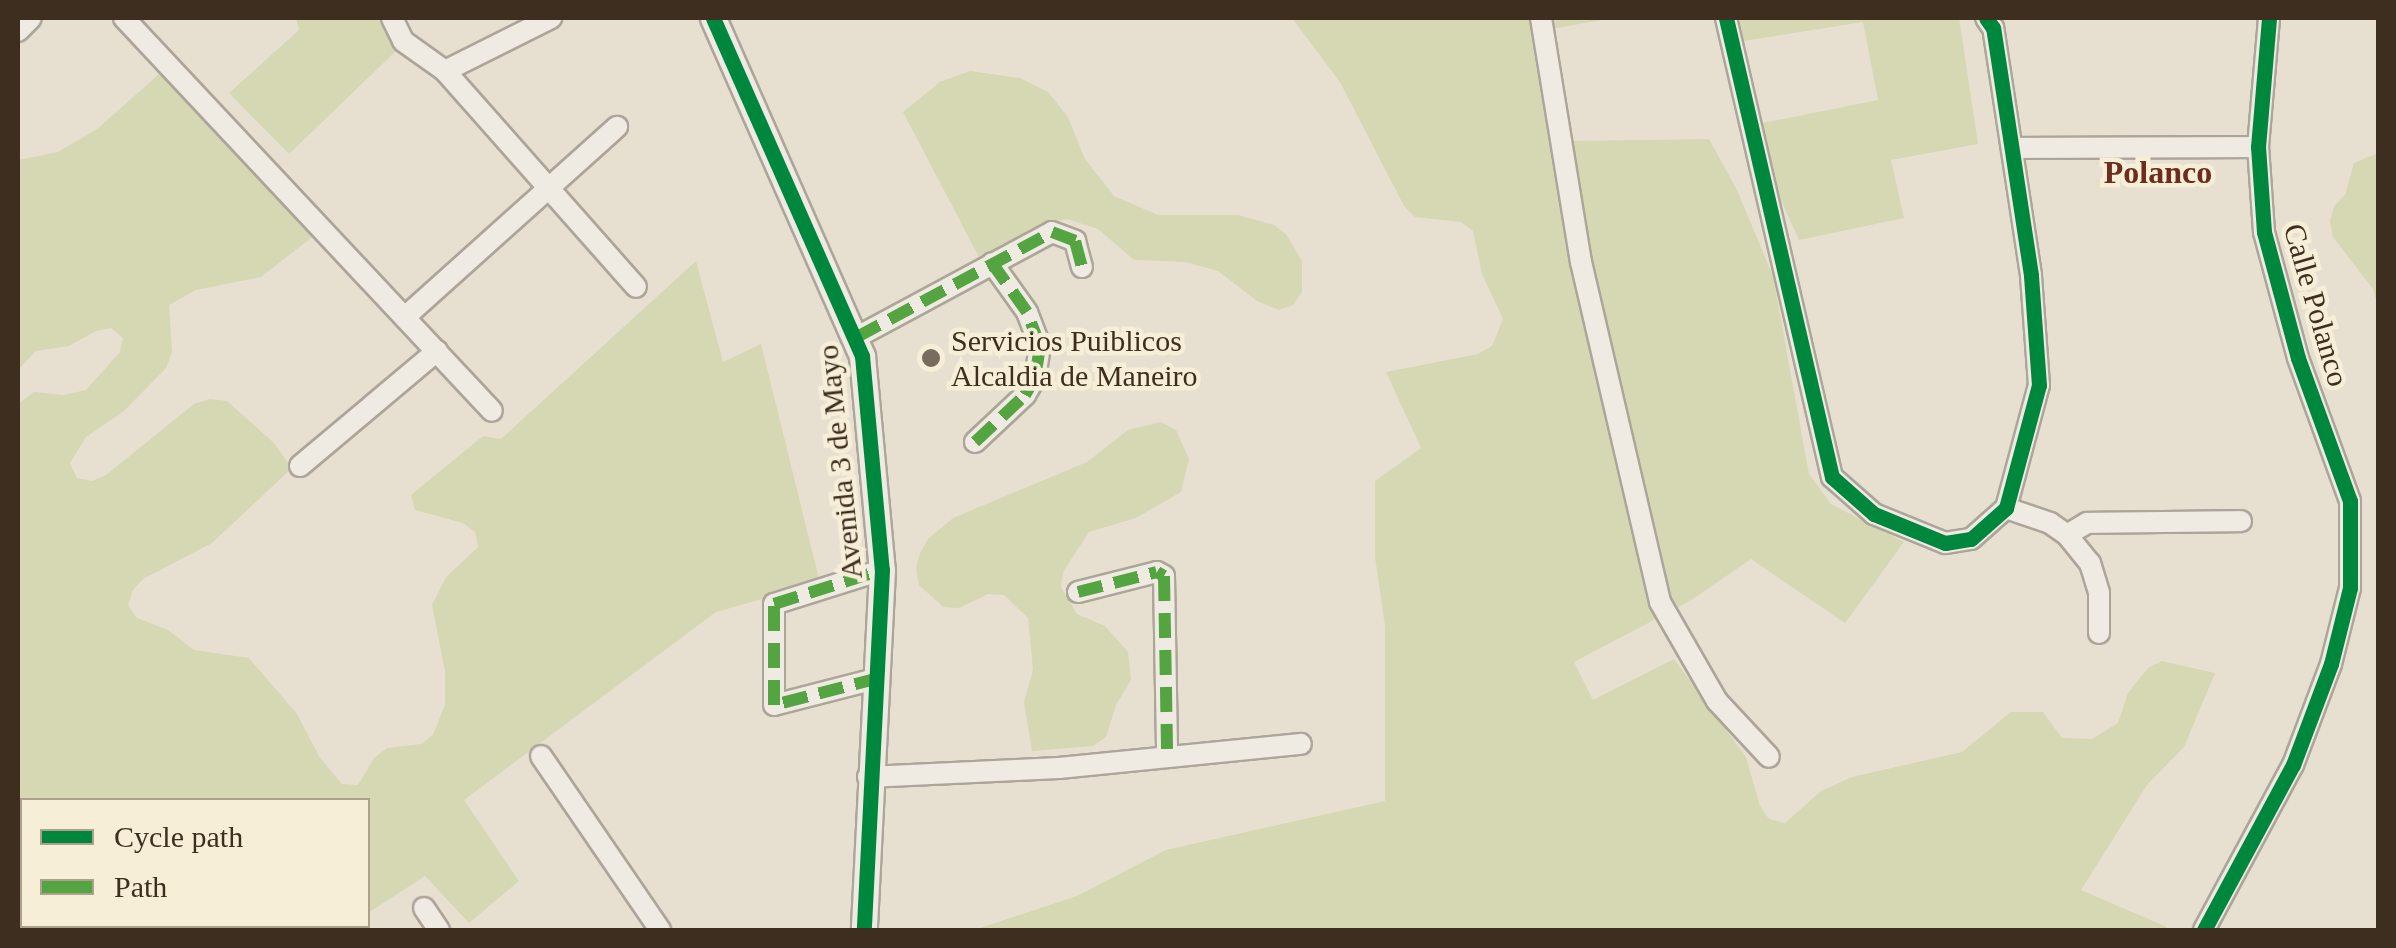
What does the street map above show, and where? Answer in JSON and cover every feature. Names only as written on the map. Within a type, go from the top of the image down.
[{"type":"street","points":[[18,32],[31,18]]},
{"type":"street","points":[[124,18],[492,411]]},
{"type":"street","points":[[392,18],[403,41],[446,71],[636,287]]},
{"type":"street","points":[[446,71],[550,18]]},
{"type":"street","name":"Avenida 3 de Mayo","points":[[714,18],[857,337],[882,570],[879,678],[868,777],[864,930]]},
{"type":"street","points":[[1541,18],[1581,262],[1660,602],[1717,701],[1769,757]]},
{"type":"street","points":[[1726,18],[1832,477],[1874,514],[1945,543],[1971,540],[2006,508],[2039,385],[2031,276],[1993,28],[1986,18]]},
{"type":"street","name":"Calle Polanco","points":[[2204,930],[2293,766],[2332,664],[2350,588],[2350,501],[2298,358],[2264,232],[2258,147],[2269,18]]},
{"type":"street","points":[[405,317],[617,127]]},
{"type":"street","points":[[2012,148],[2258,147]]},
{"type":"street","points":[[857,337],[1052,232],[1075,241],[1082,267]]},
{"type":"street","points":[[975,442],[1025,395],[1035,378],[1040,346],[1027,312],[992,263]]},
{"type":"street","points":[[300,466],[437,352]]},
{"type":"street","points":[[2006,508],[2050,523],[2067,535],[2090,563],[2099,593],[2100,633]]},
{"type":"street","points":[[2067,535],[2087,523],[2241,521]]},
{"type":"street","points":[[879,678],[774,706],[774,604],[882,570]]},
{"type":"street","points":[[1078,592],[1158,572],[1164,576],[1167,756]]},
{"type":"street","points":[[868,777],[1059,768],[1302,744]]},
{"type":"street","points":[[541,756],[660,930]]},
{"type":"street","points":[[424,908],[439,930]]},
{"type":"green space","points":[[296,18],[378,18],[396,51],[289,154],[229,93],[299,30]]},
{"type":"green space","points":[[1292,18],[1612,18],[1552,29],[1569,141],[1709,139],[1737,190],[1773,276],[1809,474],[1831,504],[1904,542],[1845,623],[1751,559],[1690,601],[1574,662],[1593,700],[1674,659],[1746,757],[1760,806],[1769,819],[1785,823],[1821,791],[1852,777],[1962,752],[2011,712],[2043,712],[2062,738],[2092,739],[2118,723],[2128,693],[2148,668],[2162,661],[2215,673],[2184,747],[2147,785],[2081,890],[2167,927],[2164,930],[974,930],[1077,896],[1166,850],[1385,801],[1385,626],[1375,557],[1375,481],[1421,448],[1386,372],[1478,354],[1492,346],[1503,319],[1482,274],[1473,231],[1461,222],[1415,217],[1404,206],[1340,82]]},
{"type":"green space","points":[[1739,18],[1959,18],[1978,144],[1891,160],[1904,218],[1799,240],[1764,162],[1753,125],[1878,100],[1863,22],[1744,41]]},
{"type":"green space","points":[[166,68],[320,231],[261,277],[196,290],[169,305],[172,352],[166,368],[124,411],[86,437],[70,463],[77,478],[92,481],[106,475],[194,404],[210,399],[227,401],[273,442],[292,468],[212,543],[143,579],[133,590],[128,605],[137,618],[168,630],[194,650],[249,658],[297,714],[320,758],[342,784],[358,785],[374,758],[387,748],[421,744],[433,735],[445,705],[445,671],[432,605],[446,577],[478,547],[475,532],[463,523],[415,510],[411,495],[483,436],[501,439],[696,261],[723,362],[761,344],[820,583],[716,612],[464,800],[519,881],[469,923],[425,876],[370,912],[370,798],[20,798],[20,928],[350,928],[18,930],[18,404],[34,392],[64,395],[86,390],[120,352],[123,338],[111,328],[96,331],[69,346],[36,351],[18,370],[18,160],[58,152],[97,129]]},
{"type":"green space","points":[[970,71],[1020,78],[1048,92],[1068,117],[1085,159],[1114,196],[1158,215],[1238,215],[1274,225],[1286,234],[1302,261],[1302,292],[1293,305],[1279,310],[1257,301],[1218,271],[1185,262],[1134,260],[1098,229],[1067,219],[1053,222],[981,261],[903,112],[940,82]]},
{"type":"green space","points":[[2378,153],[2378,307],[2373,289],[2333,237],[2330,221],[2334,206],[2345,195],[2354,163]]},
{"type":"green space","points":[[1161,422],[1176,430],[1189,459],[1181,492],[1136,518],[1089,532],[1063,572],[1061,587],[1077,614],[1105,626],[1128,652],[1131,680],[1116,705],[1106,737],[1093,746],[1032,751],[1024,702],[1033,670],[1028,618],[1004,595],[988,594],[959,608],[943,607],[919,585],[916,568],[920,553],[928,539],[953,518],[1087,462],[1128,430]]},
{"type":"marked path","points":[[857,337],[1052,232],[1075,241],[1082,267]]},
{"type":"marked path","points":[[975,442],[1025,395],[1035,378],[1040,346],[1027,312],[992,263]]},
{"type":"marked path","points":[[879,678],[774,705],[774,604],[882,570]]},
{"type":"marked path","points":[[1078,592],[1157,572],[1164,576],[1167,756]]},
{"type":"cycle path","points":[[713,18],[862,356],[882,570],[864,930]]},
{"type":"cycle path","points":[[1726,18],[1832,477],[1874,514],[1945,543],[1971,539],[2006,508],[2039,385],[2031,275],[1993,28],[1986,18]]},
{"type":"cycle path","points":[[2204,930],[2293,765],[2331,664],[2350,588],[2350,501],[2298,358],[2264,232],[2258,147],[2269,18]]},
{"type":"place","name":"Servicios Puiblicos Alcaldia de Maneiro","points":[[931,358]]},
{"type":"district","name":"Polanco","points":[[2158,172]]}]
